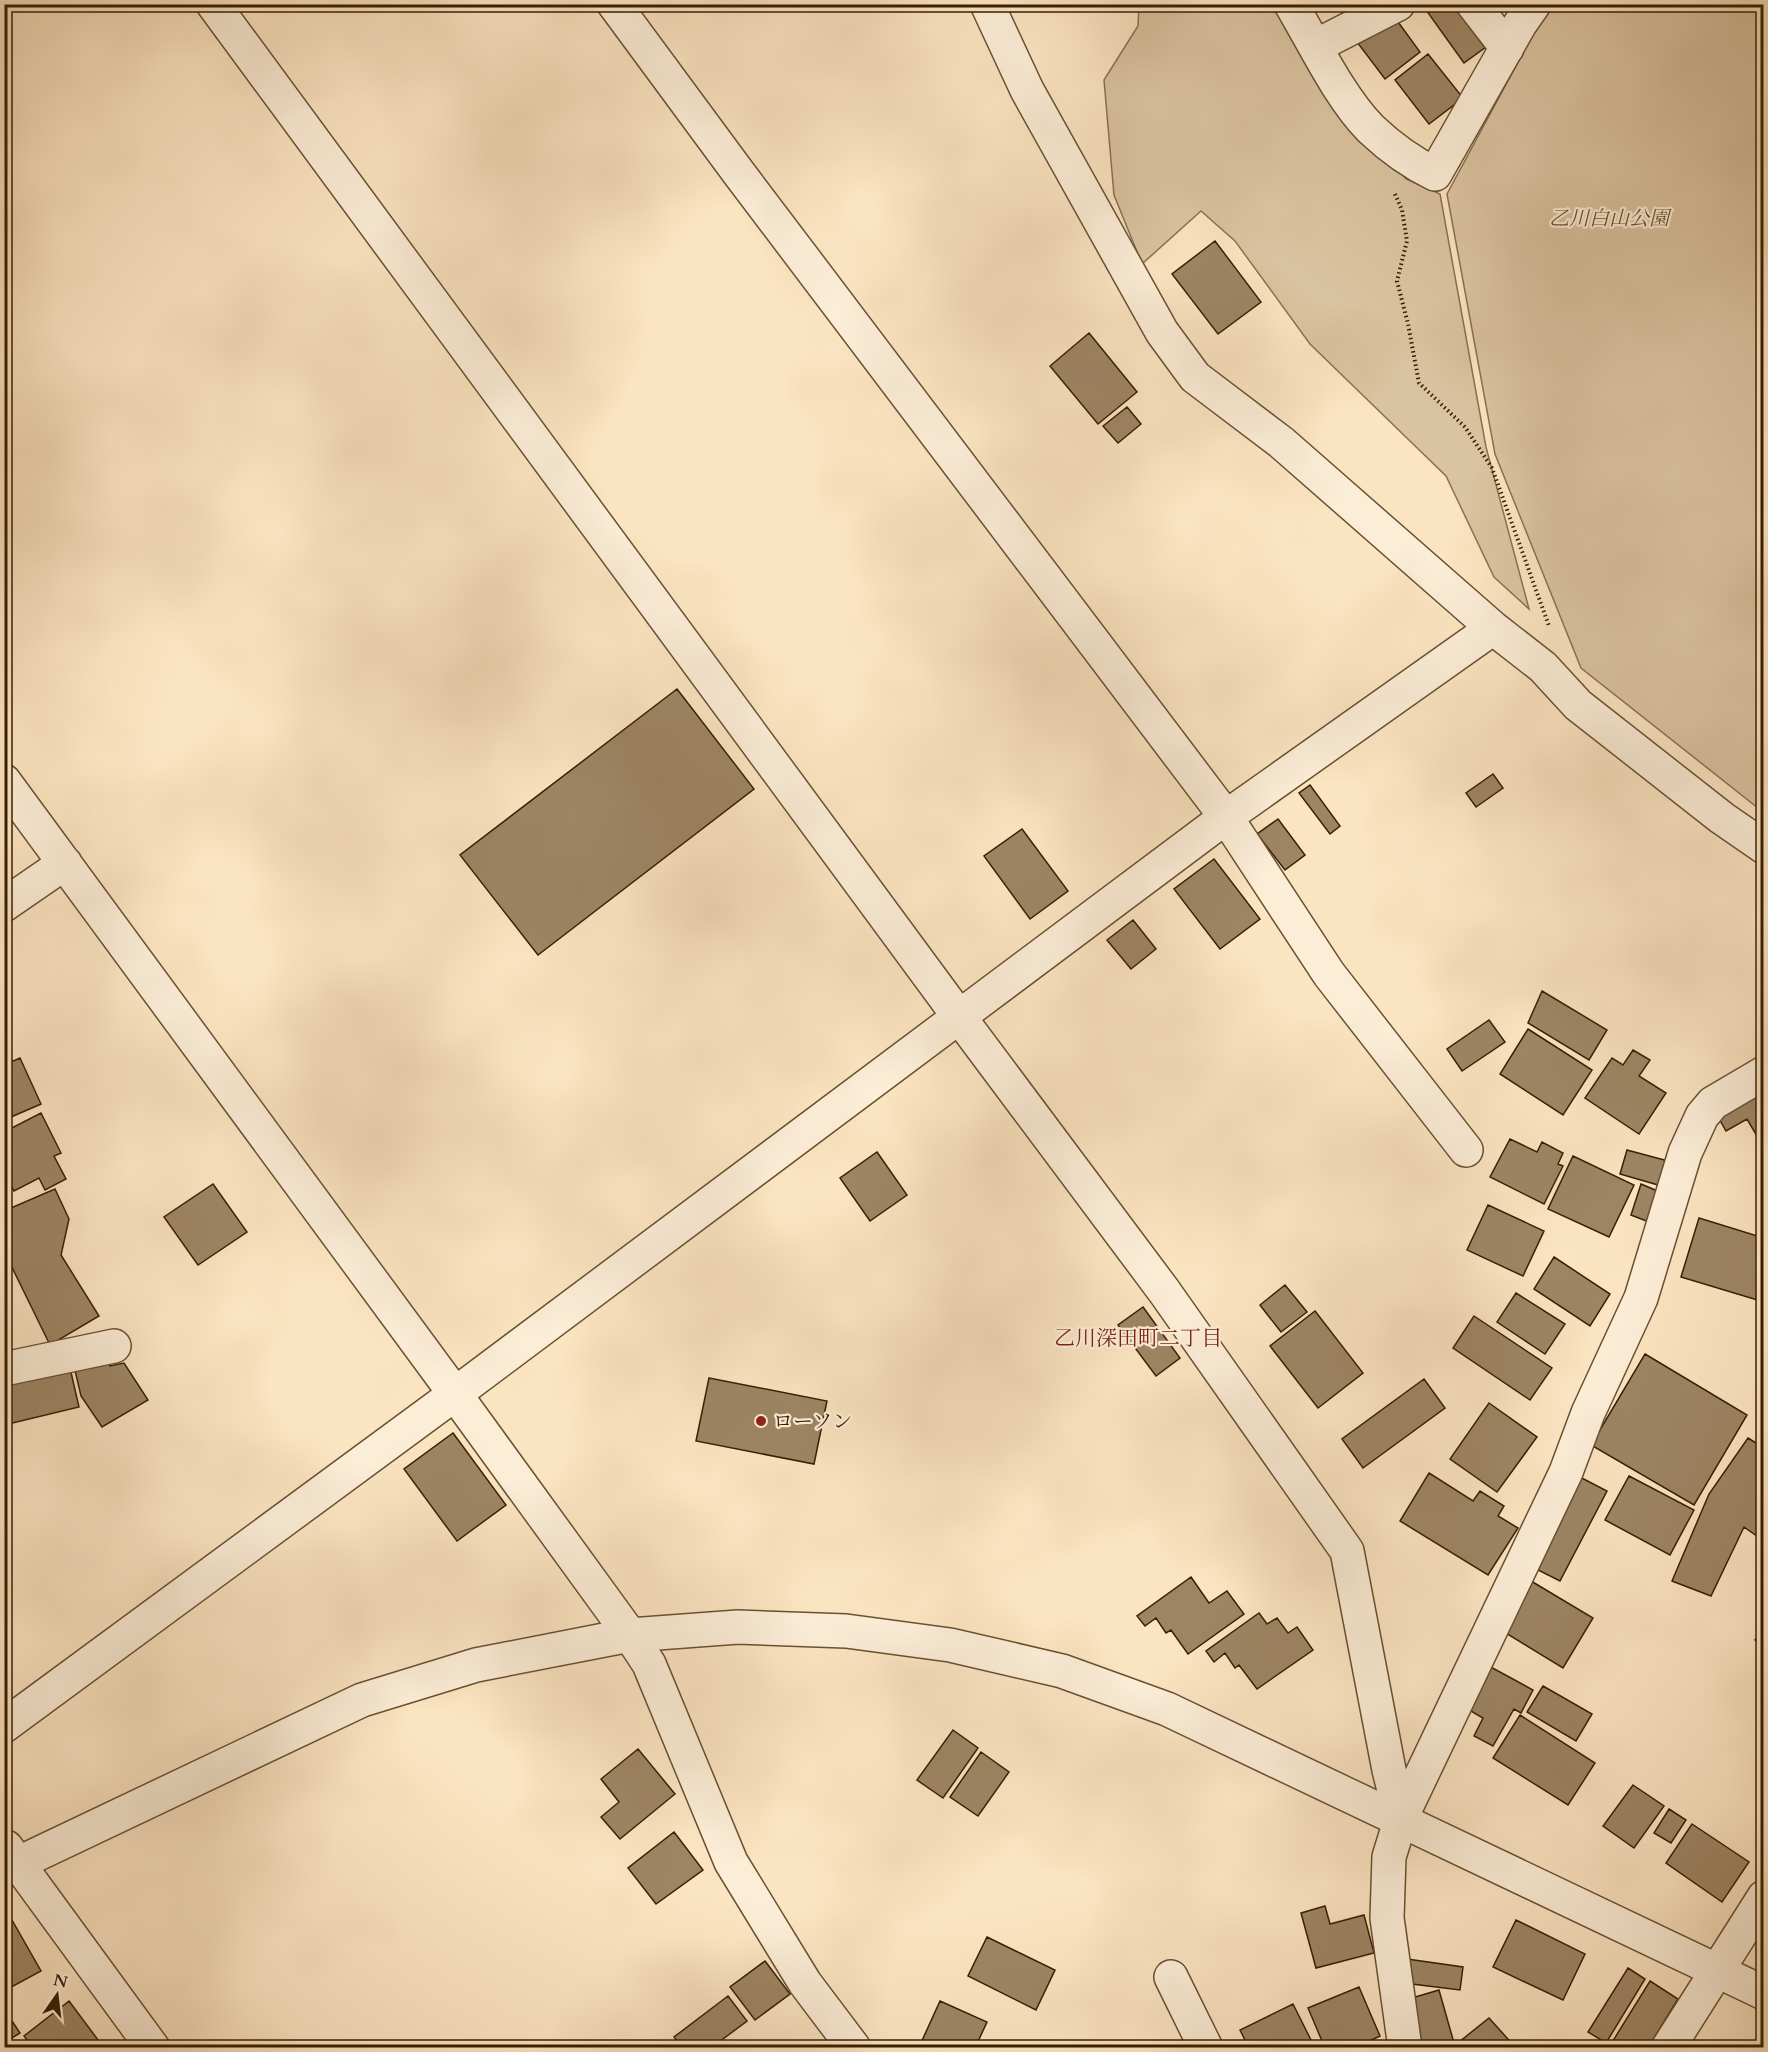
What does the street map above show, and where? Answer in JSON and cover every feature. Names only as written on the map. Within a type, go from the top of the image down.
[{"type":"street","points":[[213,4],[960,1018],[1164,1291],[1347,1551],[1389,1770],[1401,1818]]},
{"type":"street","points":[[614,4],[745,182],[1226,817],[1329,974],[1466,1150]]},
{"type":"street","points":[[987,4],[1043,120],[1162,332],[1195,377],[1282,443],[1493,628],[1543,667],[1578,705],[1722,818],[1764,847]]},
{"type":"street","points":[[1291,4],[1340,87],[1371,128],[1415,164],[1435,174],[1520,24],[1534,4]]},
{"type":"street","points":[[1316,46],[1398,4]]},
{"type":"street","points":[[1473,4],[1507,48]]},
{"type":"street","points":[[4,1726],[455,1394],[1226,817],[1493,628]]},
{"type":"street","points":[[4,781],[630,1635],[649,1664],[731,1862],[805,1983],[854,2048]]},
{"type":"street","points":[[4,905],[65,863]]},
{"type":"street","points":[[1405,2048],[1387,1918],[1389,1857],[1401,1818],[1566,1472],[1588,1413],[1641,1298],[1685,1153],[1702,1116],[1713,1102],[1764,1073]]},
{"type":"street","points":[[4,1369],[114,1346]]},
{"type":"street","points":[[153,2048],[9,1859],[362,1700],[476,1665],[630,1635],[738,1627],[846,1630],[950,1646],[1062,1671],[1167,1709],[1401,1818],[1764,1993]]},
{"type":"street","points":[[1668,2048],[1764,1897]]},
{"type":"street","points":[[1171,1977],[1206,2048]]},
{"type":"path","points":[[1394,191],[1402,210],[1407,241],[1397,281],[1419,383],[1465,427],[1492,468],[1551,630]]},
{"type":"green space","name":"乙川白山公園","points":[[1747,4],[1764,12],[1763,812],[1581,668],[1495,454],[1447,194],[1531,38],[1554,5]]},
{"type":"green space","points":[[1139,5],[1280,5],[1325,90],[1406,179],[1440,194],[1486,447],[1529,609],[1494,577],[1446,476],[1310,344],[1235,241],[1201,211],[1142,264],[1114,195],[1104,80],[1138,26]]},
{"type":"building","points":[[1435,4],[1462,4],[1490,44],[1464,63],[1426,10]]},
{"type":"building","points":[[1393,15],[1420,52],[1385,79],[1357,42]]},
{"type":"building","points":[[1428,54],[1463,98],[1429,124],[1395,80]]},
{"type":"building","points":[[1215,241],[1261,302],[1218,334],[1172,274]]},
{"type":"building","points":[[1089,333],[1137,392],[1098,424],[1050,366]]},
{"type":"building","points":[[1127,407],[1141,424],[1118,443],[1103,426]]},
{"type":"building","points":[[677,689],[754,789],[538,955],[460,855]]},
{"type":"building","points":[[1493,774],[1503,788],[1476,807],[1466,793]]},
{"type":"building","points":[[1310,785],[1340,826],[1330,834],[1299,793]]},
{"type":"building","points":[[1278,819],[1305,855],[1285,870],[1257,834]]},
{"type":"building","points":[[1022,829],[1068,891],[1030,919],[984,856]]},
{"type":"building","points":[[1214,859],[1260,919],[1220,949],[1174,889]]},
{"type":"building","points":[[1133,920],[1156,949],[1131,969],[1107,940]]},
{"type":"building","points":[[1542,991],[1607,1030],[1589,1060],[1528,1023]]},
{"type":"building","points":[[1489,1020],[1505,1042],[1462,1071],[1447,1049]]},
{"type":"building","points":[[1528,1029],[1592,1070],[1563,1115],[1500,1074]]},
{"type":"building","points":[[1633,1050],[1650,1060],[1639,1076],[1666,1093],[1639,1134],[1585,1098],[1612,1058],[1623,1065]]},
{"type":"building","points":[[20,1058],[41,1104],[4,1120],[4,1065]]},
{"type":"building","points":[[1764,1089],[1764,1148],[1747,1119],[1726,1131],[1717,1115]]},
{"type":"building","points":[[41,1113],[61,1153],[54,1156],[66,1179],[45,1190],[39,1178],[14,1191],[4,1171],[4,1132]]},
{"type":"building","points":[[1510,1139],[1537,1152],[1542,1142],[1563,1153],[1558,1164],[1563,1166],[1544,1204],[1490,1177]]},
{"type":"building","points":[[1627,1150],[1672,1162],[1665,1187],[1620,1174]]},
{"type":"building","points":[[877,1152],[907,1195],[870,1221],[840,1178]]},
{"type":"building","points":[[1573,1156],[1634,1185],[1609,1237],[1548,1209]]},
{"type":"building","points":[[213,1184],[247,1232],[198,1265],[164,1217]]},
{"type":"building","points":[[1641,1184],[1660,1192],[1649,1222],[1631,1215]]},
{"type":"building","points":[[55,1189],[69,1219],[61,1255],[99,1316],[50,1345],[4,1251],[4,1211]]},
{"type":"building","points":[[1488,1205],[1544,1231],[1523,1276],[1467,1250]]},
{"type":"building","points":[[1699,1218],[1764,1238],[1764,1302],[1681,1277]]},
{"type":"building","points":[[1554,1257],[1610,1294],[1590,1326],[1534,1289]]},
{"type":"building","points":[[1285,1285],[1307,1312],[1281,1332],[1260,1305]]},
{"type":"building","points":[[1516,1293],[1565,1324],[1545,1354],[1497,1322]]},
{"type":"building","points":[[1143,1307],[1180,1358],[1156,1376],[1118,1325]]},
{"type":"building","points":[[1315,1311],[1363,1373],[1318,1408],[1270,1346]]},
{"type":"building","points":[[1474,1316],[1552,1368],[1530,1400],[1453,1348]]},
{"type":"building","points":[[1645,1354],[1747,1415],[1694,1505],[1591,1445]]},
{"type":"building","points":[[105,1356],[110,1366],[124,1363],[148,1400],[102,1427],[81,1396],[74,1366]]},
{"type":"building","points":[[70,1368],[79,1407],[4,1425],[4,1383]]},
{"type":"building","name":"ローソン","points":[[709,1378],[827,1401],[814,1464],[696,1441]]},
{"type":"building","points":[[1424,1379],[1445,1408],[1363,1468],[1342,1439]]},
{"type":"building","points":[[1489,1403],[1537,1437],[1497,1492],[1450,1459]]},
{"type":"building","points":[[453,1433],[506,1505],[457,1541],[404,1469]]},
{"type":"building","points":[[1748,1438],[1764,1448],[1764,1541],[1744,1527],[1711,1596],[1672,1581],[1709,1494]]},
{"type":"building","points":[[1429,1473],[1473,1501],[1480,1491],[1504,1506],[1498,1516],[1518,1528],[1488,1575],[1400,1521]]},
{"type":"building","points":[[1576,1475],[1607,1491],[1560,1581],[1530,1566]]},
{"type":"building","points":[[1629,1476],[1694,1510],[1670,1555],[1605,1520]]},
{"type":"building","points":[[1191,1577],[1209,1603],[1227,1591],[1244,1614],[1188,1654],[1171,1630],[1166,1633],[1156,1618],[1145,1626],[1137,1616]]},
{"type":"building","points":[[1526,1578],[1593,1618],[1563,1668],[1496,1627]]},
{"type":"building","points":[[1259,1613],[1267,1624],[1277,1618],[1288,1633],[1297,1627],[1313,1650],[1257,1689],[1239,1665],[1235,1668],[1225,1653],[1214,1662],[1206,1651]]},
{"type":"building","points":[[1764,1629],[1764,1647],[1755,1640]]},
{"type":"building","points":[[1487,1665],[1533,1690],[1521,1713],[1514,1709],[1493,1746],[1474,1736],[1483,1718],[1464,1707]]},
{"type":"building","points":[[1543,1686],[1592,1714],[1576,1741],[1527,1712]]},
{"type":"building","points":[[1520,1715],[1595,1763],[1568,1805],[1493,1758]]},
{"type":"building","points":[[953,1730],[978,1748],[943,1798],[917,1780]]},
{"type":"building","points":[[638,1749],[675,1794],[620,1839],[601,1817],[619,1802],[601,1779]]},
{"type":"building","points":[[981,1752],[1009,1772],[978,1816],[950,1797]]},
{"type":"building","points":[[1633,1785],[1664,1806],[1634,1848],[1603,1826]]},
{"type":"building","points":[[1669,1809],[1686,1820],[1671,1843],[1654,1833]]},
{"type":"building","points":[[1692,1824],[1749,1862],[1722,1902],[1666,1863]]},
{"type":"building","points":[[674,1832],[703,1870],[656,1904],[628,1868]]},
{"type":"building","points":[[1325,1906],[1330,1924],[1364,1915],[1374,1953],[1316,1968],[1301,1913]]},
{"type":"building","points":[[8,1913],[41,1971],[4,1991],[4,1916]]},
{"type":"building","points":[[1516,1920],[1585,1954],[1563,2000],[1493,1967]]},
{"type":"building","points":[[987,1937],[1055,1970],[1036,2010],[968,1976]]},
{"type":"building","points":[[1407,1959],[1463,1967],[1460,1990],[1404,1983]]},
{"type":"building","points":[[765,1961],[790,1994],[755,2020],[730,1987]]},
{"type":"building","points":[[1628,1968],[1645,1979],[1606,2043],[1588,2032]]},
{"type":"building","points":[[1650,1981],[1678,1999],[1648,2048],[1617,2048],[1611,2044]]},
{"type":"building","points":[[1359,1987],[1380,2036],[1354,2048],[1325,2048],[1308,2008]]},
{"type":"building","points":[[1439,1990],[1454,2043],[1436,2048],[1419,2048],[1405,2000]]},
{"type":"building","points":[[728,1996],[747,2021],[711,2048],[682,2048],[674,2037]]},
{"type":"building","points":[[69,2001],[104,2048],[33,2048],[24,2036]]},
{"type":"building","points":[[940,2001],[987,2022],[975,2048],[926,2048],[920,2045]]},
{"type":"building","points":[[1293,2004],[1313,2044],[1307,2048],[1249,2048],[1240,2030]]},
{"type":"building","points":[[4,2009],[20,2033],[4,2043]]},
{"type":"building","points":[[1489,2018],[1516,2048],[1460,2048],[1459,2042]]},
{"type":"place","name":"ローソン","points":[[761,1421]]},
{"type":"district","name":"乙川深田町二丁目","points":[[1138,1338]]}]
